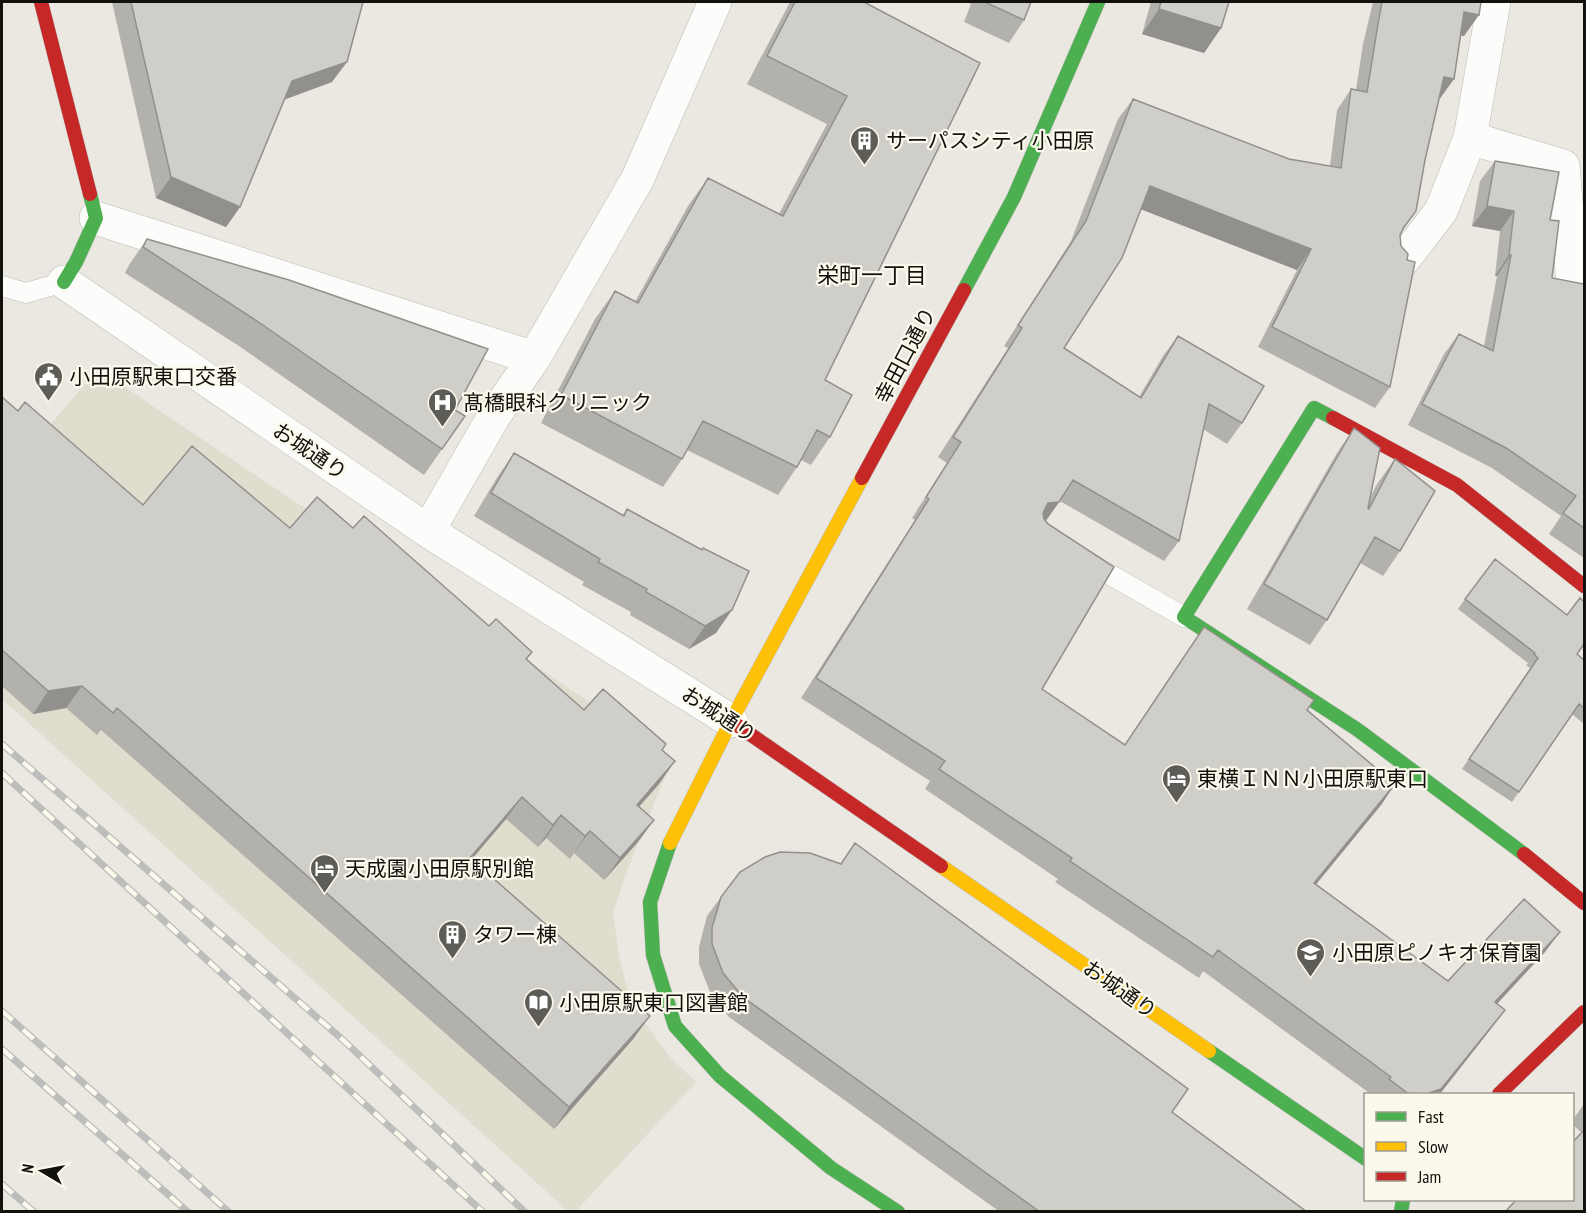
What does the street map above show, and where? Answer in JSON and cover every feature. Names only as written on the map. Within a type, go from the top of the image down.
[{"type":"street","points":[[41,2],[96,218],[64,282]]},
{"type":"street","points":[[428,531],[494,417],[534,358],[638,178],[715,2]]},
{"type":"street","name":"幸田口通り","points":[[898,1212],[831,1168],[720,1076],[675,1026],[653,956],[650,902],[671,839],[731,721],[1014,198],[1098,2]]},
{"type":"street","points":[[1404,259],[1441,211],[1470,138],[1494,2]]},
{"type":"street","points":[[1470,138],[1563,166],[1573,283]]},
{"type":"street","points":[[96,218],[534,358]]},
{"type":"street","name":"お城通り","points":[[64,282],[428,531],[731,721],[1364,1158]]},
{"type":"street","points":[[1584,586],[1457,485],[1314,408],[1184,617],[1358,730],[1503,837],[1584,903]]},
{"type":"street","points":[[1501,1093],[1584,1012]]},
{"type":"lane","points":[[2,286],[26,293],[64,282]]},
{"type":"lane","points":[[1071,552],[1184,617]]},
{"type":"shaded area","points":[[98,369],[652,745],[665,777],[628,868],[613,912],[619,956],[631,1004],[670,1057],[696,1082],[576,1211],[568,1211],[2,699],[2,481]]},
{"type":"building","points":[[131,2],[363,2],[347,62],[292,81],[240,207],[171,177]]},
{"type":"building","points":[[795,2],[864,2],[980,63],[825,380],[852,395],[830,437],[817,430],[797,467],[703,421],[682,459],[561,395],[615,291],[638,303],[708,178],[783,216],[847,96],[767,56]]},
{"type":"building","points":[[985,2],[1031,2],[1024,20]]},
{"type":"building","points":[[1161,2],[1229,2],[1221,28],[1159,9]]},
{"type":"building","points":[[1382,2],[1481,2],[1479,15],[1464,12],[1454,79],[1444,77],[1416,211],[1400,235],[1401,246],[1408,254],[1407,260],[1415,262],[1390,387],[1272,327],[1311,249],[1150,186],[1122,258],[1064,348],[1141,398],[1178,336],[1264,386],[1242,423],[1209,404],[1179,541],[1073,480],[1059,502],[1048,503],[1043,513],[1048,524],[1114,567],[1042,689],[1125,745],[1204,627],[1314,700],[1307,710],[1395,784],[1314,883],[1448,981],[1524,899],[1560,932],[1495,1002],[1505,1010],[1441,1089],[1429,1093],[1407,1093],[1389,1079],[1391,1077],[1218,950],[1213,957],[1070,861],[1072,858],[939,769],[945,761],[816,678],[929,499],[926,497],[961,442],[953,437],[1022,328],[1018,325],[1086,221],[1133,99],[1289,159],[1341,168],[1351,89],[1367,92]]},
{"type":"building","points":[[1495,161],[1559,172],[1550,220],[1559,221],[1552,278],[1584,284],[1584,528],[1563,513],[1576,496],[1506,448],[1422,404],[1459,334],[1493,351],[1511,255],[1509,255],[1514,211],[1487,206]]},
{"type":"building","points":[[147,239],[289,280],[488,349],[455,410],[465,416],[442,449],[257,321],[143,247]]},
{"type":"building","points":[[2,397],[18,411],[25,402],[143,505],[192,446],[290,528],[317,497],[353,528],[364,516],[489,626],[496,619],[532,652],[526,659],[584,710],[603,689],[666,744],[662,750],[675,761],[637,805],[654,820],[620,858],[590,831],[585,836],[561,815],[553,825],[522,797],[470,858],[650,1016],[569,1107],[117,708],[113,713],[82,686],[48,691],[2,650]]},
{"type":"building","points":[[1354,428],[1380,448],[1369,509],[1395,459],[1435,491],[1400,551],[1375,537],[1327,620],[1264,584]]},
{"type":"building","points":[[514,453],[624,516],[627,509],[702,550],[703,548],[749,571],[732,610],[705,626],[646,592],[647,589],[598,562],[600,559],[491,493]]},
{"type":"building","points":[[1495,559],[1567,615],[1580,598],[1584,602],[1584,644],[1577,654],[1584,660],[1584,708],[1579,704],[1519,792],[1469,759],[1538,658],[1535,653],[1465,599]]},
{"type":"building","points":[[855,843],[1188,1089],[1172,1112],[1307,1212],[1040,1212],[743,997],[723,973],[712,944],[712,928],[721,897],[740,872],[765,857],[780,852],[810,853],[841,864]]},
{"type":"building","points":[[1584,1130],[1584,1212],[1505,1212],[1515,1201],[1574,1201],[1574,1141]]},
{"type":"railway","points":[[2,744],[342,1039],[525,1212]]},
{"type":"railway","points":[[2,773],[483,1212]]},
{"type":"railway","points":[[2,1011],[229,1212]]},
{"type":"railway","points":[[2,1049],[188,1212]]},
{"type":"railway","points":[[2,1184],[34,1212]]},
{"type":"traffic: fast","points":[[964,290],[1014,197],[1098,2]]},
{"type":"traffic: fast","points":[[64,282],[96,218],[90,194]]},
{"type":"traffic: fast","points":[[1333,418],[1314,408],[1184,617],[1358,730],[1524,854]]},
{"type":"traffic: fast","points":[[670,843],[650,902],[653,955],[675,1026],[720,1076],[831,1168],[898,1212]]},
{"type":"traffic: fast","points":[[1209,1051],[1364,1158]]},
{"type":"traffic: fast","points":[[1401,1212],[1403,1201]]},
{"type":"traffic: slow","points":[[670,843],[731,721],[862,478]]},
{"type":"traffic: slow","points":[[941,866],[1209,1051]]},
{"type":"traffic: jam","points":[[41,2],[90,194]]},
{"type":"traffic: jam","points":[[862,478],[964,290]]},
{"type":"traffic: jam","points":[[1333,418],[1457,485],[1584,586]]},
{"type":"traffic: jam","points":[[731,721],[941,866]]},
{"type":"traffic: jam","points":[[1524,854],[1584,903]]},
{"type":"traffic: jam","points":[[1500,1093],[1584,1012]]},
{"type":"place","name":"サーパスシティ小田原","points":[[865,166]]},
{"type":"place","name":"小田原駅東口交番","points":[[48,402]]},
{"type":"place","name":"髙橋眼科クリニック","points":[[442,428]]},
{"type":"place","name":"東横ＩＮＮ小田原駅東口","points":[[1176,804]]},
{"type":"place","name":"天成園小田原駅別館","points":[[324,894]]},
{"type":"place","name":"タワー棟","points":[[452,960]]},
{"type":"place","name":"小田原ピノキオ保育園","points":[[1311,978]]},
{"type":"place","name":"小田原駅東口図書館","points":[[538,1028]]},
{"type":"district","name":"栄町一丁目","points":[[872,275]]}]
